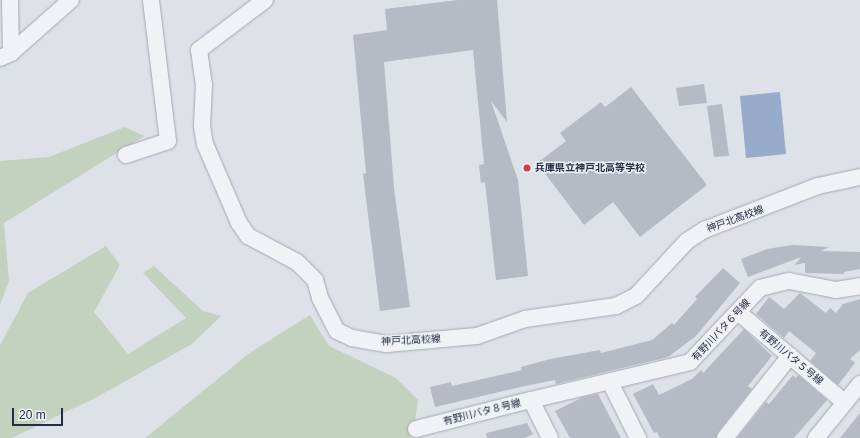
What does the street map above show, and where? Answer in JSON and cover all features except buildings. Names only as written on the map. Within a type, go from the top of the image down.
[{"type":"street","points":[[6,56],[10,0]]},
{"type":"street","points":[[6,56],[71,0]]},
{"type":"street","points":[[126,155],[168,141],[151,0]]},
{"type":"street","name":"神戸北高校線","points":[[265,0],[199,50],[204,84],[202,126],[205,144],[239,223],[248,236],[297,262],[315,280],[320,298],[337,331],[352,338],[386,344],[477,336],[525,319],[616,306],[636,296],[687,241],[704,230],[818,186],[860,177]]},
{"type":"street","name":"有野川バタ６号線","points":[[531,400],[690,362],[760,288],[775,282],[789,281],[836,290],[860,286]]},
{"type":"street","name":"有野川バタ５号線","points":[[738,312],[844,402]]},
{"type":"street","points":[[725,438],[790,356]]},
{"type":"street","points":[[610,382],[638,438]]},
{"type":"street","points":[[816,438],[860,384]]},
{"type":"street","name":"有野川バタ８号線","points":[[416,428],[531,400],[550,438]]},
{"type":"green space","points":[[125,127],[144,136],[4,223],[9,281],[0,305],[0,161],[49,157]]},
{"type":"green space","points":[[106,246],[120,265],[94,312],[128,354],[186,318],[143,273],[154,266],[203,311],[221,316],[192,344],[97,397],[12,438],[0,438],[0,345],[28,293]]},
{"type":"green space","points":[[310,315],[329,346],[396,378],[418,400],[413,435],[409,438],[145,438],[251,352]]},
{"type":"water","points":[[780,92],[786,154],[746,158],[740,96]]},
{"type":"place","name":"兵庫県立神戸北高等学校","points":[[527,168]]}]
